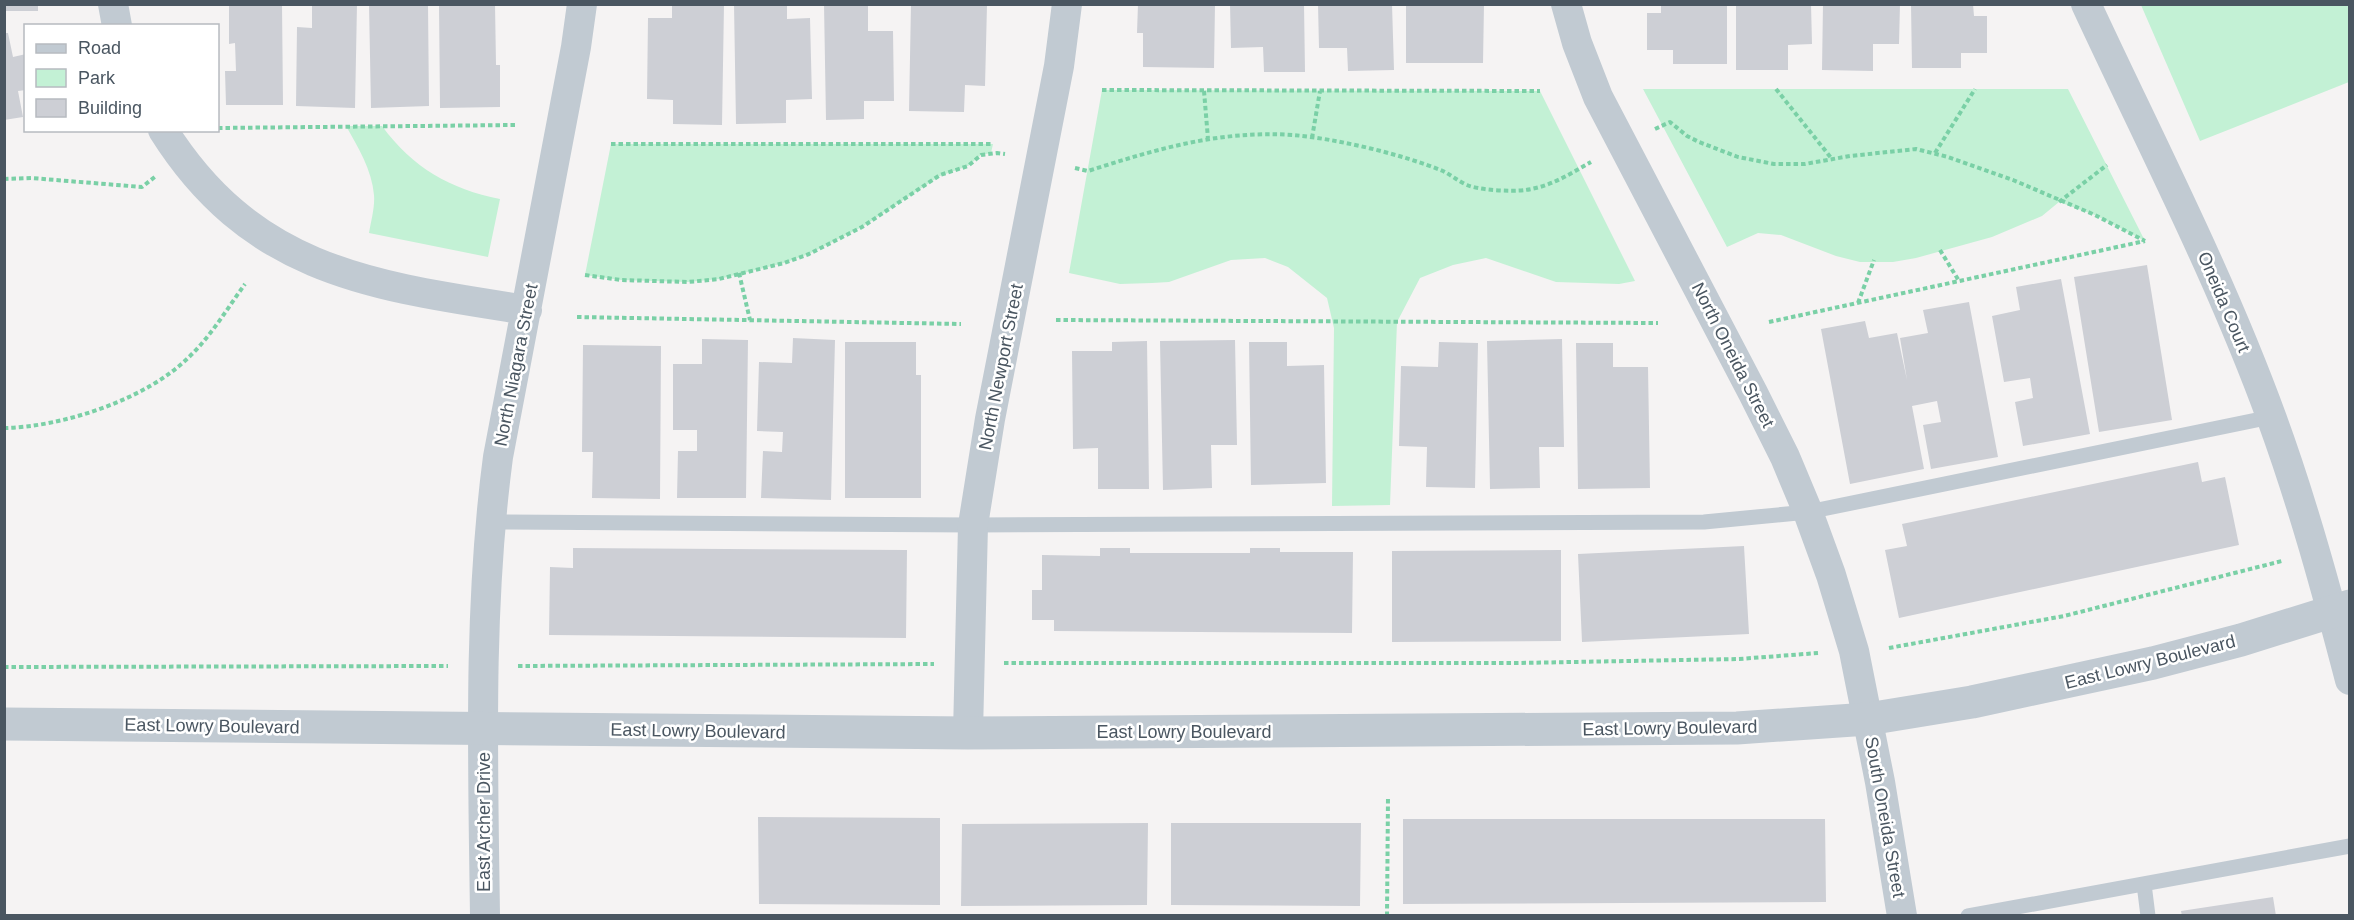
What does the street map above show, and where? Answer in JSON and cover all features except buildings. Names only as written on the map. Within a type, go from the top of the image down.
[{"type":"street","points":[[113,4],[117,24]]},
{"type":"street","name":"North Niagara Street","points":[[484,729],[490,522],[498,456],[576,47],[582,4]]},
{"type":"street","name":"North Newport Street","points":[[968,733],[973,525],[990,419],[1059,66],[1066,4]]},
{"type":"street","name":"North Oneida Street","points":[[1566,4],[1577,43],[1598,97],[1785,456],[1831,575],[1852,644],[1868,719]]},
{"type":"street","name":"Oneida Court","points":[[2086,4],[2192,227],[2271,417],[2313,541],[2341,608],[2349,680]]},
{"type":"street","points":[[164,132],[180,157],[210,192],[251,227],[300,257],[343,273],[411,291],[526,310]]},
{"type":"street","name":"East Lowry Boulevard","points":[[4,724],[968,733],[1737,728],[1868,719],[1972,702],[2142,666],[2241,640],[2341,608]]},
{"type":"street","name":"South Oneida Street","points":[[1868,719],[1902,915]]},
{"type":"street","name":"East Archer Drive","points":[[484,729],[485,915]]},
{"type":"lane","points":[[490,522],[973,525],[1704,522],[1808,512],[2271,417]]},
{"type":"lane","points":[[1968,915],[2349,846]]},
{"type":"lane","points":[[2144,884],[2148,915]]},
{"type":"path","points":[[1776,89],[1832,159]]},
{"type":"path","points":[[1935,153],[1975,89]]},
{"type":"path","points":[[1102,90],[1540,91]]},
{"type":"path","points":[[1204,91],[1208,139]]},
{"type":"path","points":[[1311,138],[1320,91]]},
{"type":"path","points":[[1663,125],[1670,122],[1687,136],[1738,157],[1774,164],[1795,164],[1916,149],[1935,153],[2013,180],[2059,202],[2096,215],[2145,241],[1769,322]]},
{"type":"path","points":[[219,128],[515,125]]},
{"type":"path","points":[[1068,167],[1088,171],[1174,144],[1250,135],[1292,135],[1351,144],[1443,172],[1469,186],[1497,189],[1524,190],[1546,186],[1592,162]]},
{"type":"path","points":[[611,144],[993,144]]},
{"type":"path","points":[[585,275],[621,280],[688,282],[719,279],[784,263],[809,254],[862,227],[940,176],[968,166],[981,155],[997,153],[1009,155]]},
{"type":"path","points":[[2059,202],[2107,165]]},
{"type":"path","points":[[4,178],[142,187]]},
{"type":"path","points":[[1940,250],[1959,281]]},
{"type":"path","points":[[1858,303],[1874,260]]},
{"type":"path","points":[[739,273],[750,320]]},
{"type":"path","points":[[4,428],[27,428],[87,415],[163,379],[189,357],[211,331],[244,284]]},
{"type":"path","points":[[577,317],[961,324]]},
{"type":"path","points":[[1056,320],[1658,323]]},
{"type":"path","points":[[1886,648],[2064,616],[2284,560]]},
{"type":"path","points":[[999,663],[1517,663],[1740,659],[1809,654]]},
{"type":"path","points":[[518,666],[936,664]]},
{"type":"path","points":[[4,667],[456,666]]},
{"type":"path","points":[[1387,915],[1388,797]]},
{"type":"green space","points":[[2141,5],[2349,5],[2349,82],[2200,141]]},
{"type":"green space","points":[[1643,89],[2068,89],[2145,241],[2095,215],[2059,202],[2042,216],[1992,237],[1893,262],[1860,262],[1836,256],[1781,235],[1758,233],[1727,247]]},
{"type":"green space","points":[[1102,90],[1540,91],[1635,281],[1619,284],[1556,282],[1486,258],[1453,265],[1420,278],[1397,322],[1390,505],[1332,506],[1334,328],[1327,298],[1288,267],[1265,258],[1231,260],[1169,282],[1120,284],[1069,273]]},
{"type":"green space","points":[[346,126],[382,126],[406,154],[434,174],[449,183],[500,199],[488,257],[369,233],[374,204],[373,186],[364,159]]},
{"type":"green space","points":[[611,144],[993,144],[991,153],[981,155],[968,166],[940,176],[862,227],[809,254],[784,263],[719,279],[688,282],[621,280],[585,275]]}]
